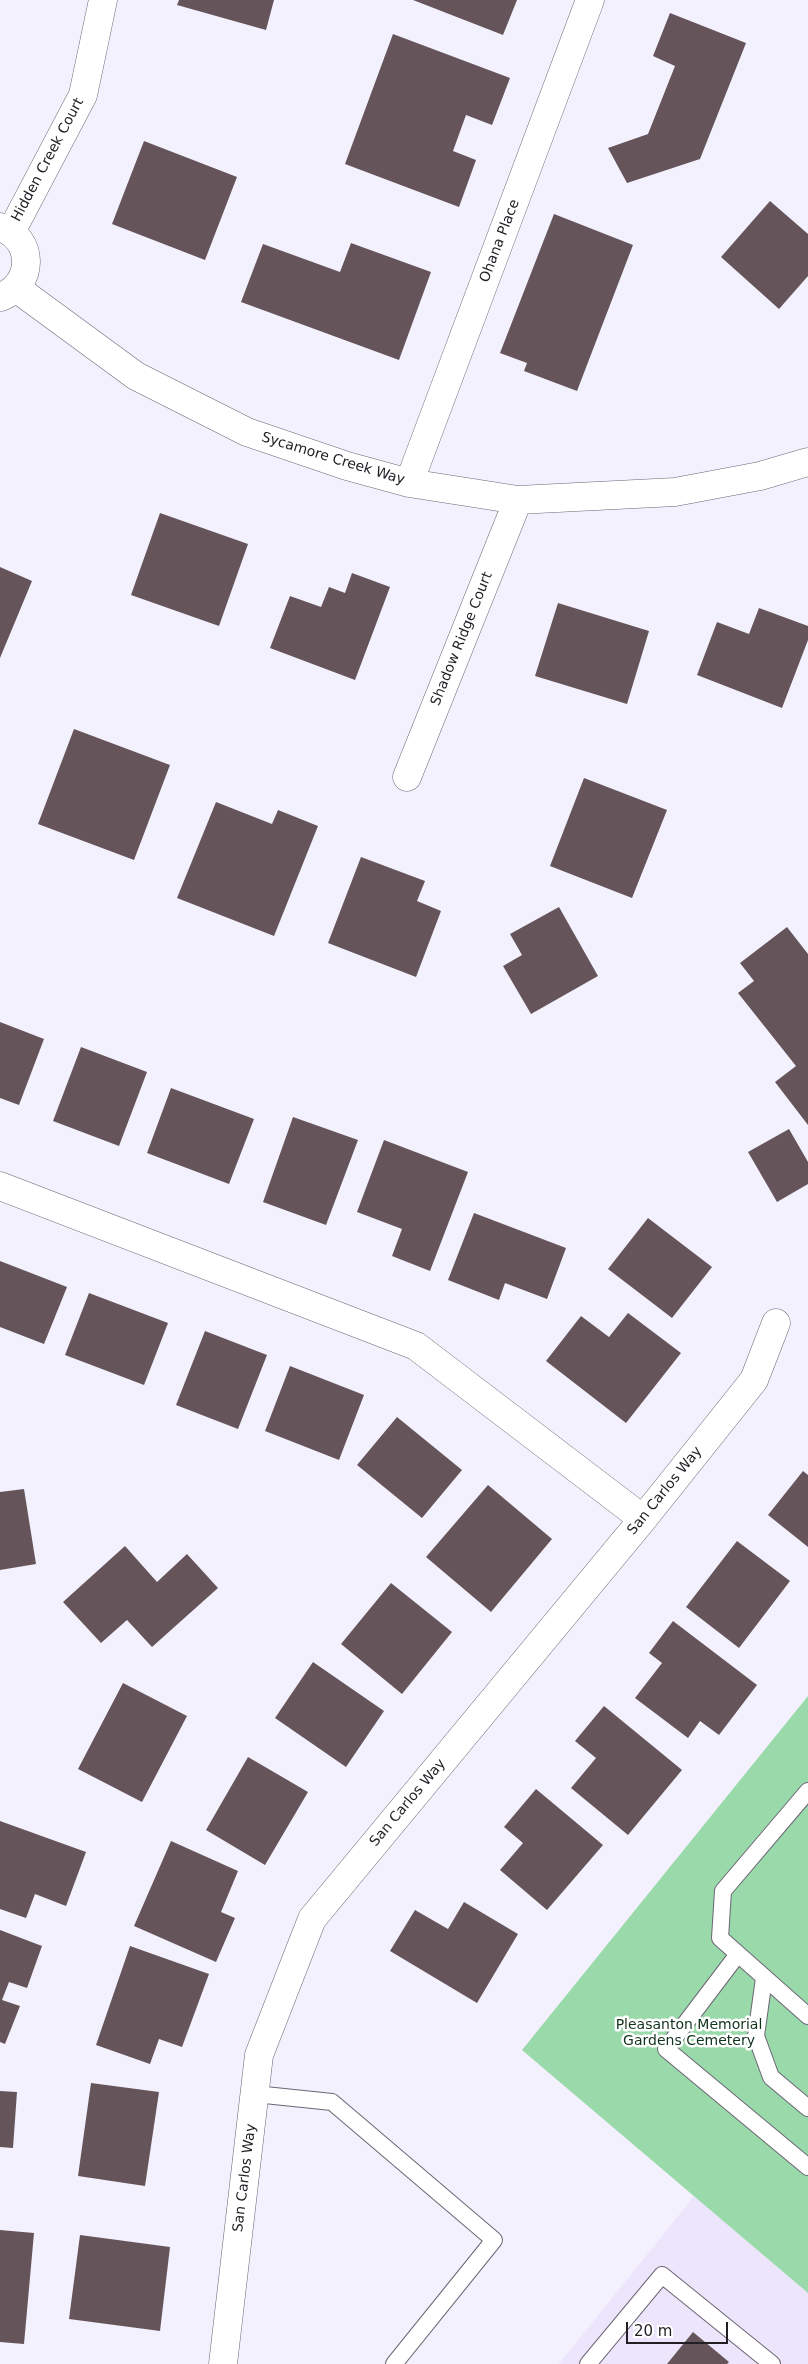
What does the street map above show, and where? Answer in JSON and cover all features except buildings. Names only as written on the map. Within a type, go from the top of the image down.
[{"type":"street","name":"Hidden Creek Court","points":[[5,230],[83,95],[104,0]]},
{"type":"street","name":"Ohana Place","points":[[409,483],[590,0]]},
{"type":"street","points":[[5,230],[19,239],[26,254],[26,269],[23,278],[8,293]]},
{"type":"street","name":"Sycamore Creek Way","points":[[8,293],[136,376],[247,432],[347,466],[409,483],[518,500],[675,492],[760,476],[808,462]]},
{"type":"street","name":"Shadow Ridge Court","points":[[407,777],[518,500]]},
{"type":"street","points":[[0,1186],[416,1346],[643,1519]]},
{"type":"street","name":"San Carlos Way","points":[[223,2364],[259,2055],[312,1919],[643,1519],[754,1380],[776,1323]]},
{"type":"lane","points":[[808,1791],[722,1891],[720,1938],[808,2016]]},
{"type":"lane","points":[[738,1954],[666,2049],[808,2167]]},
{"type":"lane","points":[[764,1978],[756,2036],[771,2077],[808,2108]]},
{"type":"lane","points":[[254,2094],[332,2102],[494,2240],[394,2364]]},
{"type":"lane","points":[[588,2364],[662,2275],[772,2364]]},
{"type":"shaded area","points":[[694,2196],[808,2293],[808,2364],[559,2364]]},
{"type":"green space","name":"Pleasanton Memorial Gardens Cemetery","points":[[808,1696],[808,2293],[522,2050]]}]
